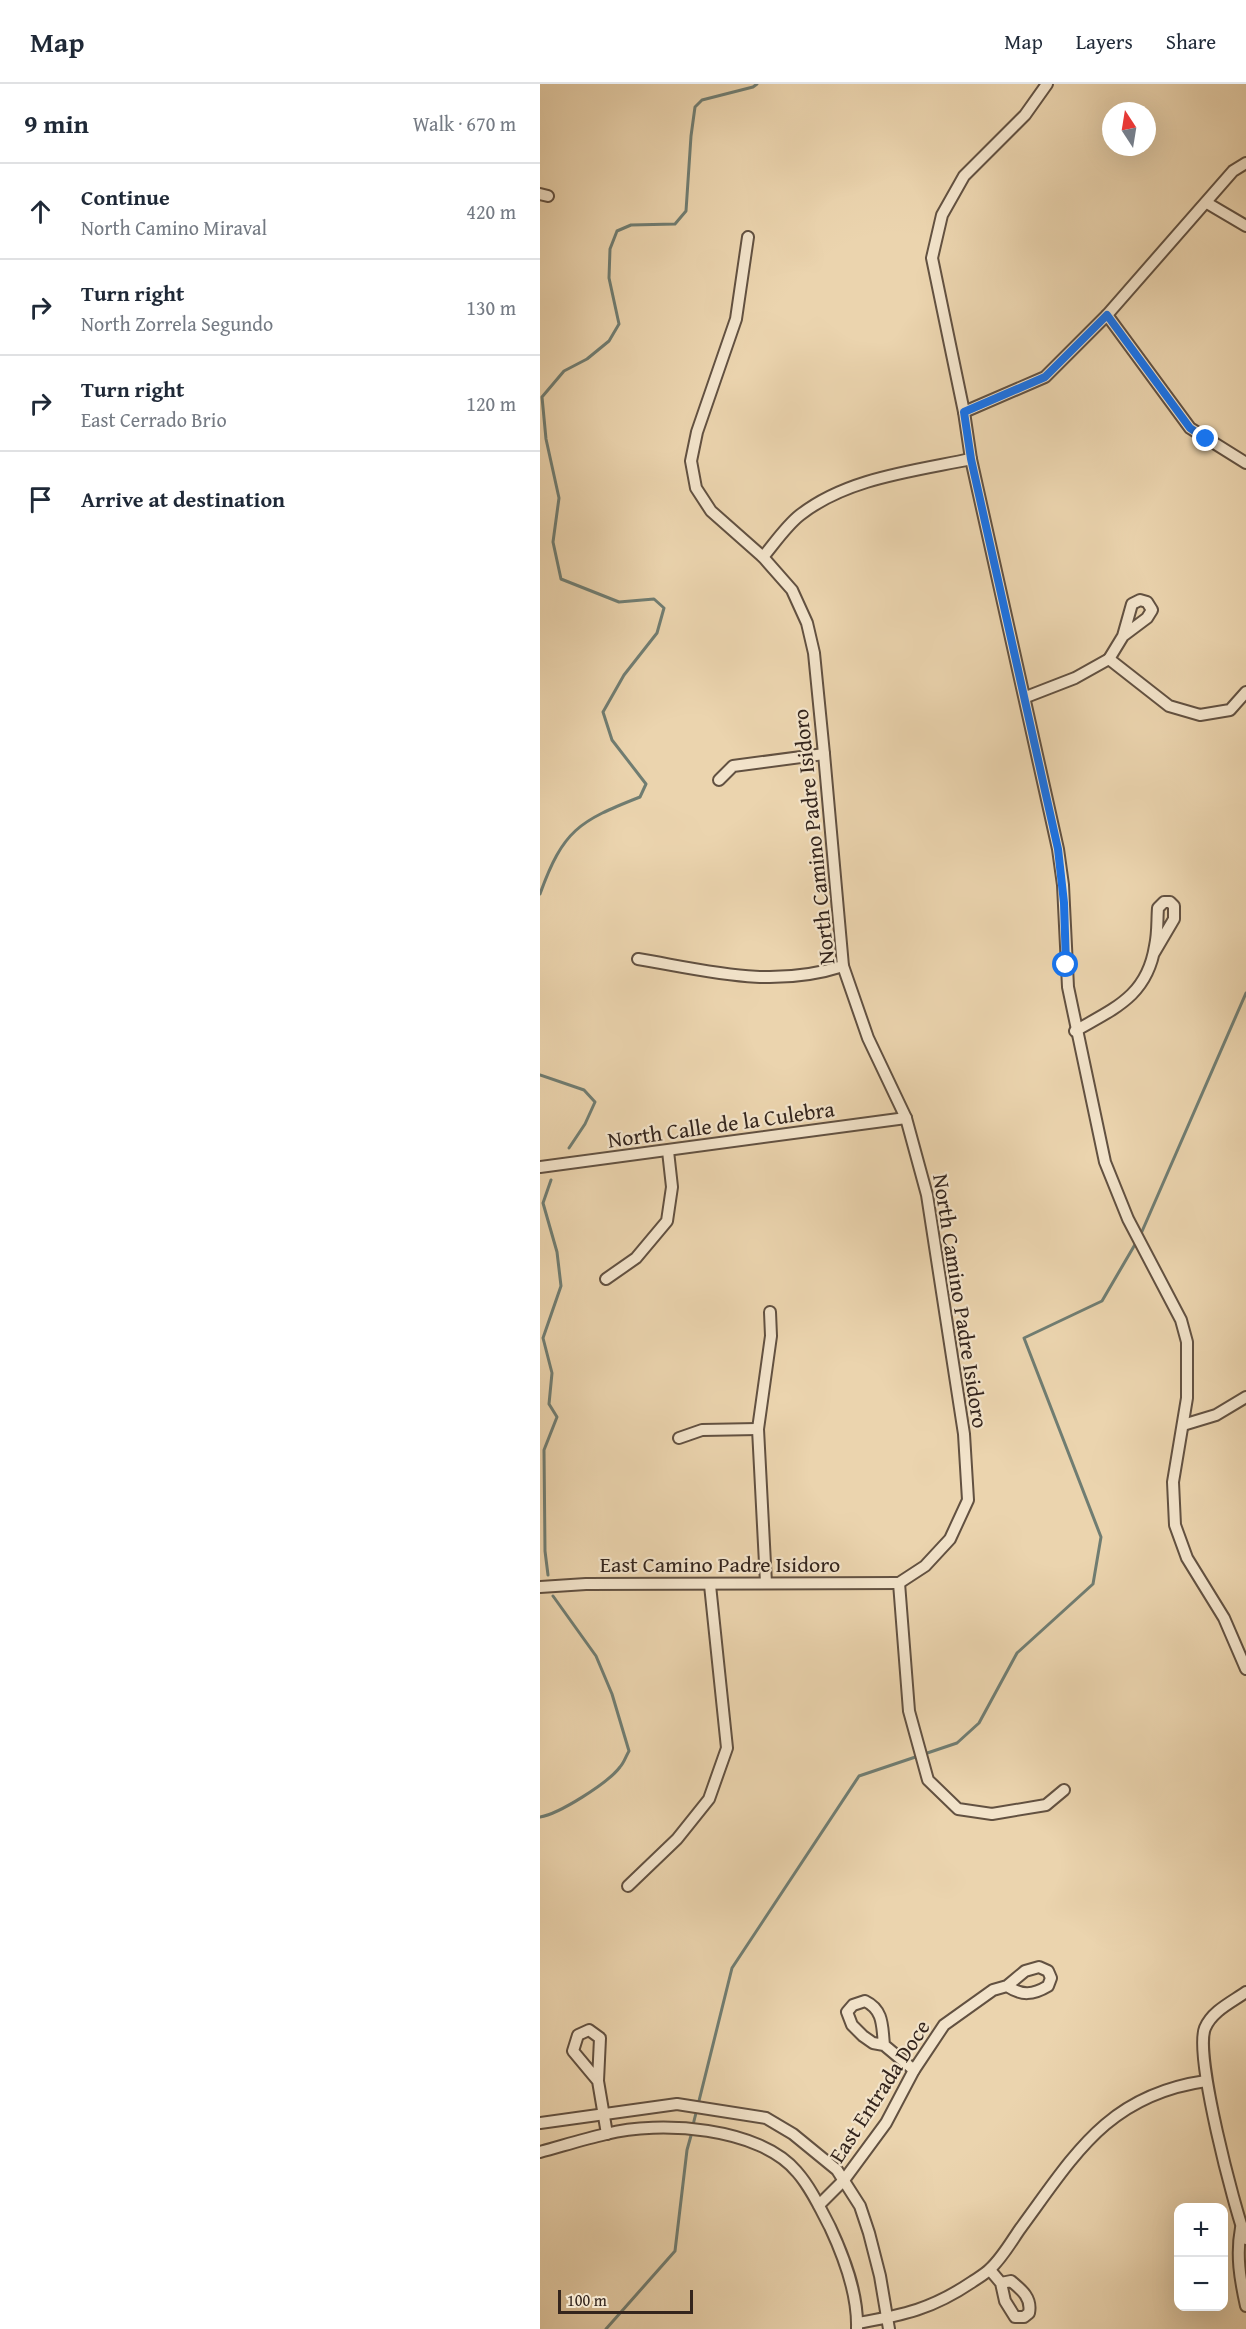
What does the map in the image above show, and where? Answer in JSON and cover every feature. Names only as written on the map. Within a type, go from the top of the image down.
[{"type":"street","points":[[1047,84],[1025,115],[964,176],[942,215],[932,258],[964,412],[971,459],[1026,697],[1061,867],[1066,965],[1076,1031],[1097,1131],[1111,1181],[1128,1219],[1176,1308],[1185,1331],[1188,1376],[1183,1425],[1173,1482],[1173,1513],[1178,1537],[1187,1558],[1228,1628],[1246,1669]]},
{"type":"street","points":[[964,412],[1045,377],[1107,315],[1233,171],[1246,163]]},
{"type":"street","points":[[1207,203],[1246,226]]},
{"type":"street","name":"North Camino Padre Isidoro","points":[[748,237],[736,319],[697,432],[691,461],[696,488],[711,511],[763,557],[792,590],[807,623],[814,653],[843,966],[868,1038],[906,1118],[927,1195],[964,1434],[968,1500],[950,1539],[925,1566],[899,1583]]},
{"type":"street","points":[[1107,315],[1190,428],[1246,463]]},
{"type":"street","points":[[763,557],[798,516],[829,496],[883,478],[971,459]]},
{"type":"street","points":[[1026,697],[1075,678],[1109,659],[1123,636]]},
{"type":"street","points":[[1109,659],[1169,706],[1200,716],[1230,710],[1244,695]]},
{"type":"street","points":[[719,780],[734,766],[824,754]]},
{"type":"street","points":[[1076,1031],[1124,1003],[1134,994],[1147,975],[1154,953]]},
{"type":"street","points":[[638,959],[751,978],[822,973],[843,966]]},
{"type":"street","name":"North Calle de la Culebra","points":[[540,1167],[906,1118]]},
{"type":"street","points":[[606,1279],[636,1258],[667,1221],[672,1186],[668,1151]]},
{"type":"street","points":[[766,1583],[758,1429],[771,1336],[770,1311]]},
{"type":"street","points":[[1183,1425],[1216,1415],[1246,1397]]},
{"type":"street","points":[[679,1438],[702,1430],[758,1429]]},
{"type":"street","points":[[899,1583],[909,1711],[928,1780],[958,1809],[992,1814],[1046,1805],[1064,1790]]},
{"type":"street","name":"East Camino Padre Isidoro","points":[[540,1587],[586,1584],[899,1583]]},
{"type":"street","points":[[628,1886],[677,1839],[709,1799],[728,1748],[710,1585]]},
{"type":"street","name":"East Entrada Doce","points":[[819,2205],[844,2180],[886,2123],[914,2070],[944,2025],[993,1990],[1007,1986]]},
{"type":"street","points":[[1246,1992],[1217,2012],[1205,2028],[1203,2036],[1206,2081],[1241,2227],[1246,2239]]},
{"type":"street","points":[[884,2045],[914,2070]]},
{"type":"street","points":[[598,2081],[607,2134]]},
{"type":"street","points":[[540,2152],[607,2134],[653,2127],[717,2132],[770,2150],[796,2170],[819,2205],[843,2255],[854,2295],[857,2326],[889,2324],[931,2307],[990,2270],[1080,2147],[1107,2121],[1135,2103],[1186,2084],[1206,2081]]},
{"type":"street","points":[[540,2123],[677,2104],[766,2118],[793,2134],[818,2153],[844,2180],[860,2206],[869,2233],[889,2324]]},
{"type":"street","points":[[1241,2227],[1238,2247],[1240,2276],[1246,2306]]},
{"type":"street","points":[[990,2270],[1001,2283]]},
{"type":"waterway","points":[[540,894],[557,855],[576,830],[602,813],[640,797],[646,784],[612,740],[603,712],[624,675],[657,633],[664,608],[654,599],[619,602],[561,579],[553,542],[559,498],[546,439],[542,397],[564,371],[587,359],[609,341],[619,324],[609,278],[610,249],[617,231],[631,225],[675,224],[686,211],[695,107],[702,100],[757,84]]},
{"type":"waterway","points":[[1140,1236],[1246,993]]},
{"type":"waterway","points":[[540,1075],[584,1090],[595,1102],[585,1124],[569,1148]]},
{"type":"waterway","points":[[548,1575],[545,1551],[544,1450],[557,1417],[549,1404],[552,1373],[543,1338],[561,1286],[557,1252],[543,1203],[551,1180]]},
{"type":"waterway","points":[[693,2125],[732,1968],[859,1776],[957,1743],[979,1723],[1017,1653],[1093,1584],[1101,1537],[1024,1338],[1102,1301],[1137,1241]]},
{"type":"waterway","points":[[540,1817],[570,1804],[605,1781],[614,1774],[629,1751],[612,1694],[596,1656],[553,1596]]},
{"type":"waterway","points":[[606,2329],[675,2251],[687,2150],[692,2132]]},
{"type":"route","points":[[1066,965],[1063,885],[1058,849],[1026,697],[971,459],[964,412],[1045,377],[1107,315],[1190,428],[1206,439]]}]
